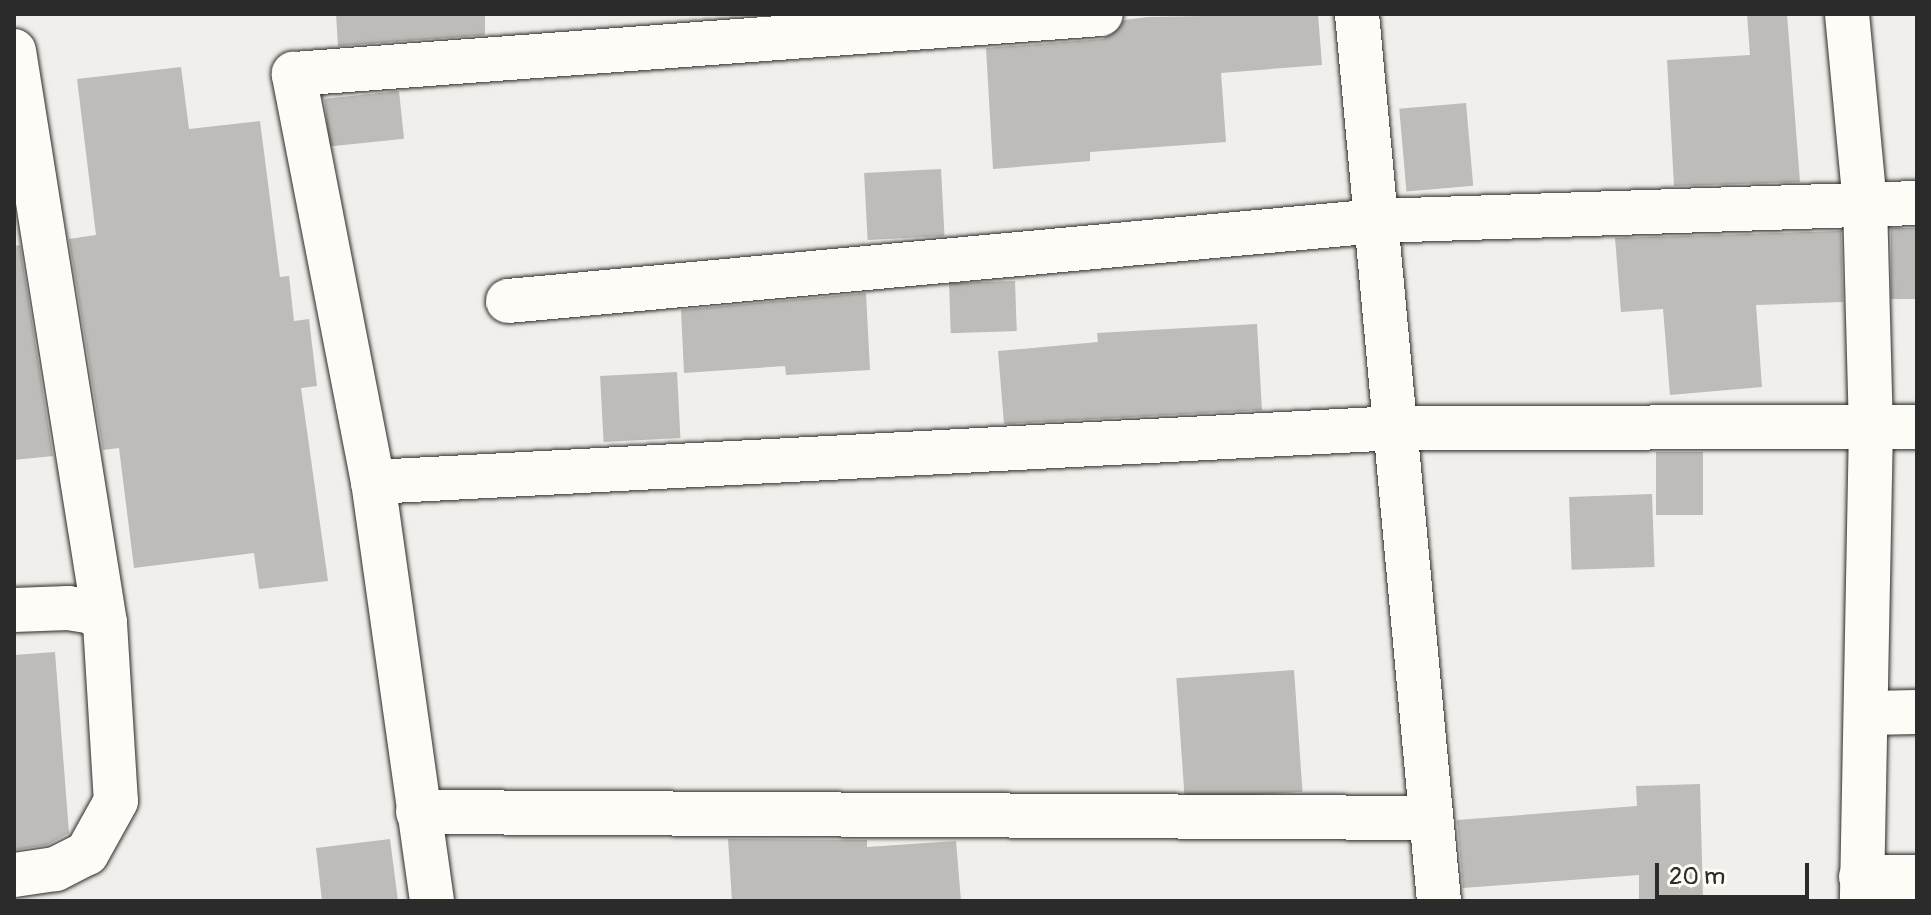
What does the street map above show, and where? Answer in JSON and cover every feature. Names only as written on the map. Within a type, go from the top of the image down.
[{"type":"street","points":[[432,901],[373,482],[294,74],[1101,14]]},
{"type":"street","points":[[1357,14],[1439,901]]},
{"type":"street","points":[[1847,14],[1865,203],[1871,425],[1869,713],[1862,889],[1917,877]]},
{"type":"street","points":[[14,51],[20,130],[105,623],[116,801],[87,853],[55,869],[14,875]]},
{"type":"street","points":[[508,301],[1377,221],[1917,203]]},
{"type":"street","points":[[373,482],[1396,428],[1917,427]]},
{"type":"street","points":[[14,610],[68,608],[92,612],[105,623]]},
{"type":"street","points":[[1869,713],[1917,712]]},
{"type":"street","points":[[418,812],[1430,818]]},
{"type":"building","points":[[336,14],[485,14],[485,35],[338,46]]},
{"type":"building","points":[[1318,14],[1322,65],[1221,73],[1226,142],[1090,152],[1090,161],[993,169],[986,48],[1103,39],[1124,20],[1148,17]]},
{"type":"building","points":[[1747,14],[1787,14],[1800,182],[1674,186],[1667,60],[1750,55]]},
{"type":"building","points":[[181,67],[189,129],[260,121],[280,277],[289,276],[294,321],[309,319],[317,386],[301,388],[328,581],[259,589],[254,553],[134,568],[119,448],[103,450],[69,239],[96,235],[77,79]]},
{"type":"building","points":[[399,91],[404,139],[329,147],[324,99]]},
{"type":"building","points":[[1466,103],[1473,186],[1406,192],[1399,109]]},
{"type":"building","points":[[941,169],[945,236],[868,240],[864,173]]},
{"type":"building","points":[[1891,228],[1917,228],[1917,299],[1891,299]]},
{"type":"building","points":[[1841,231],[1843,302],[1756,305],[1762,387],[1670,395],[1663,309],[1621,312],[1615,238]]},
{"type":"building","points":[[20,245],[53,456],[14,460],[14,246]]},
{"type":"building","points":[[1015,281],[1017,331],[951,333],[949,283]]},
{"type":"building","points":[[866,293],[870,370],[786,375],[785,366],[684,373],[681,310]]},
{"type":"building","points":[[1257,324],[1262,410],[1004,424],[998,351],[1098,342],[1097,333]]},
{"type":"building","points":[[677,372],[680,438],[604,442],[600,376]]},
{"type":"building","points":[[1656,452],[1703,452],[1703,515],[1656,515]]},
{"type":"building","points":[[1652,494],[1655,567],[1572,570],[1569,497]]},
{"type":"building","points":[[55,652],[69,833],[47,845],[14,850],[14,655]]},
{"type":"building","points":[[1294,670],[1303,792],[1185,800],[1176,678]]},
{"type":"building","points":[[1700,784],[1703,901],[1639,901],[1639,875],[1463,888],[1457,820],[1637,806],[1636,786]]},
{"type":"building","points":[[390,839],[398,901],[322,901],[316,848]]},
{"type":"building","points":[[728,839],[867,840],[867,847],[956,841],[961,901],[732,901]]}]
